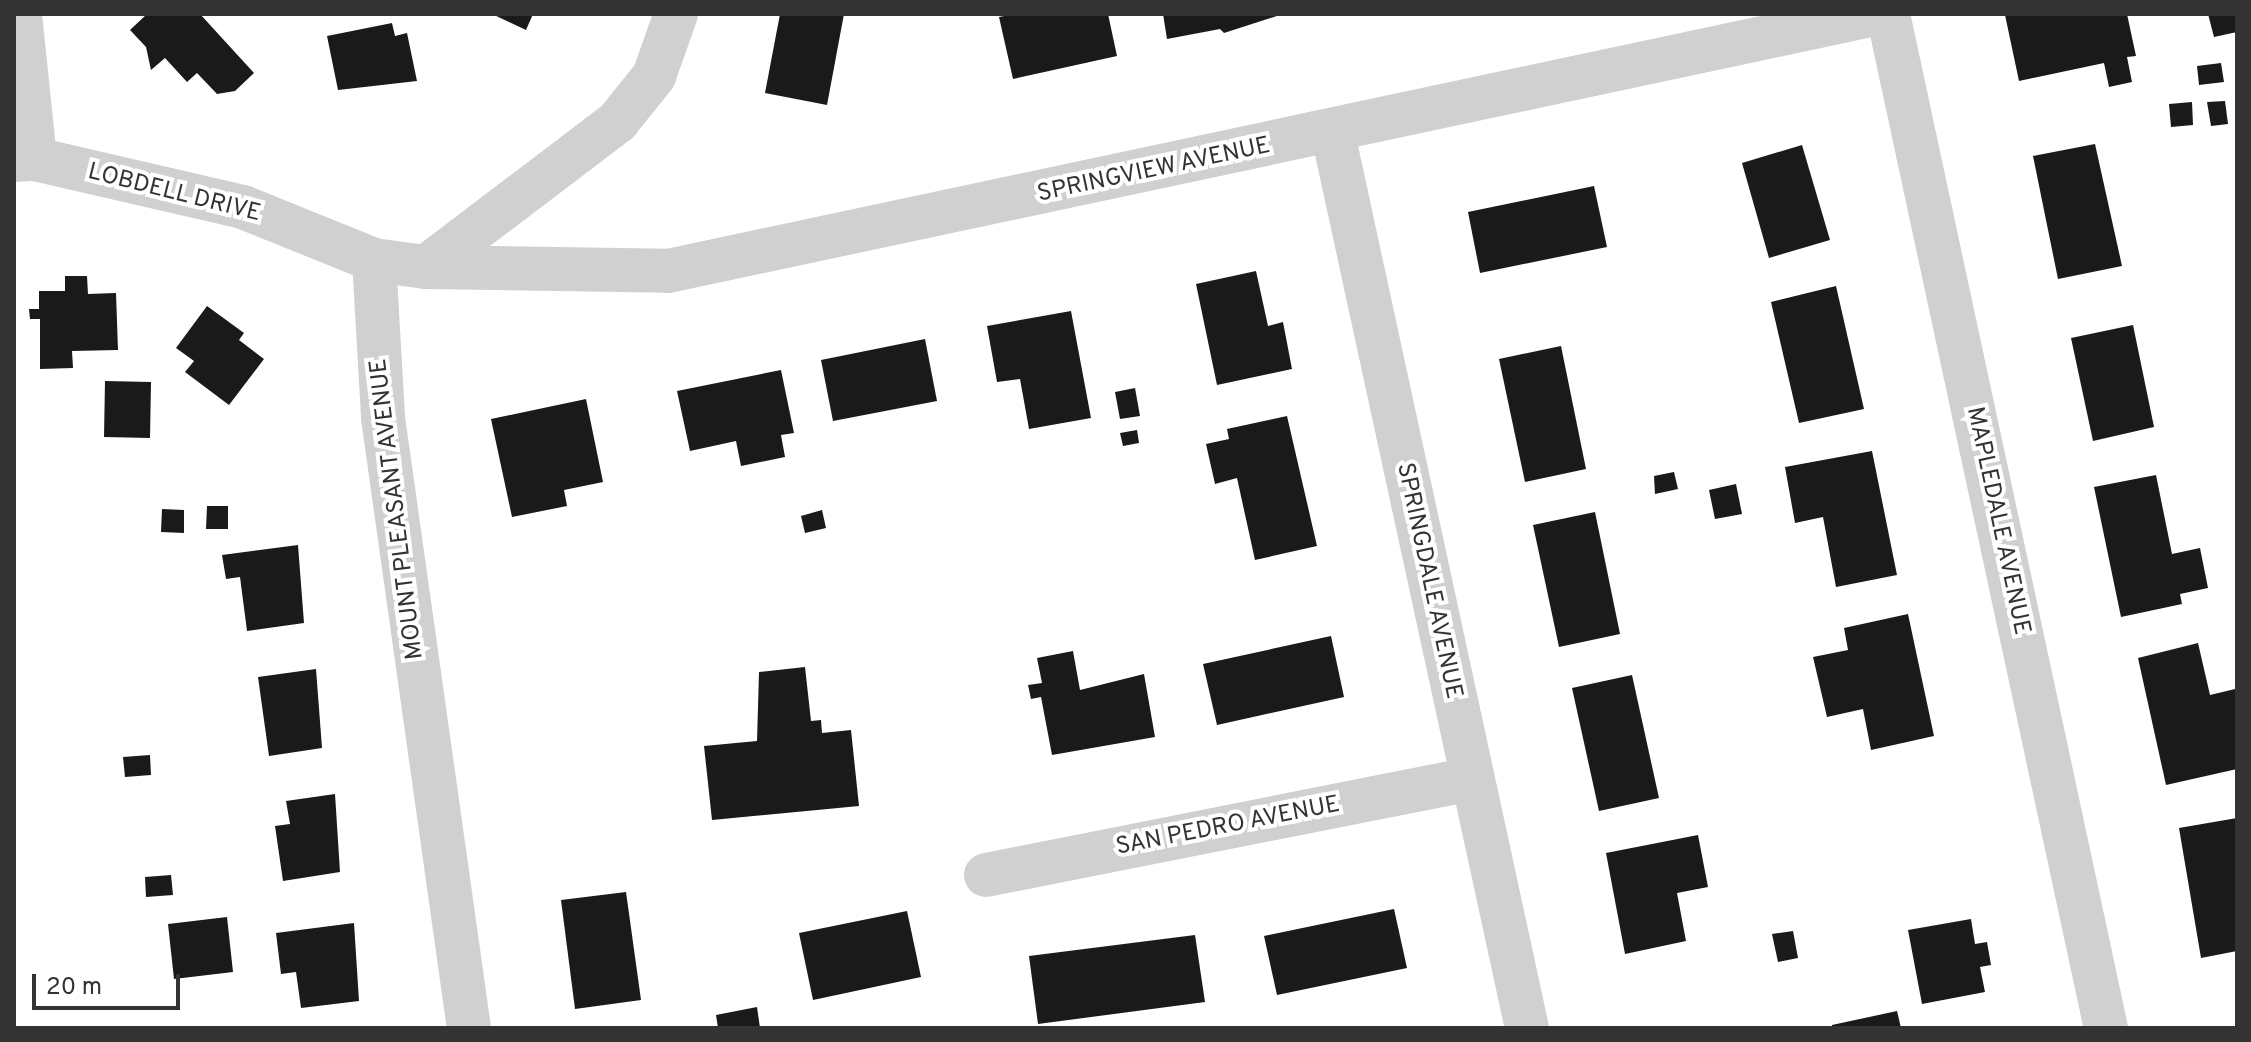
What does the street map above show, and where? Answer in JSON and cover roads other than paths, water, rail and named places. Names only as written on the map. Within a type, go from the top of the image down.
[{"type":"street","points":[[20,14],[24,160]]},
{"type":"street","points":[[374,260],[426,267],[618,121],[654,76],[676,14]]},
{"type":"street","name":"SPRINGVIEW AVENUE","points":[[426,267],[668,271],[1333,134],[1875,14]]},
{"type":"street","name":"MAPLEDALE AVENUE","points":[[1888,14],[2106,1028]]},
{"type":"street","name":"SPRINGDALE AVENUE","points":[[1333,134],[1527,1028]]},
{"type":"street","name":"LOBDELL DRIVE","points":[[24,160],[243,207],[374,260]]},
{"type":"street","name":"MOUNT PLEASANT AVENUE","points":[[374,260],[383,418],[469,1028]]},
{"type":"street","name":"SAN PEDRO AVENUE","points":[[986,875],[1471,779]]}]
